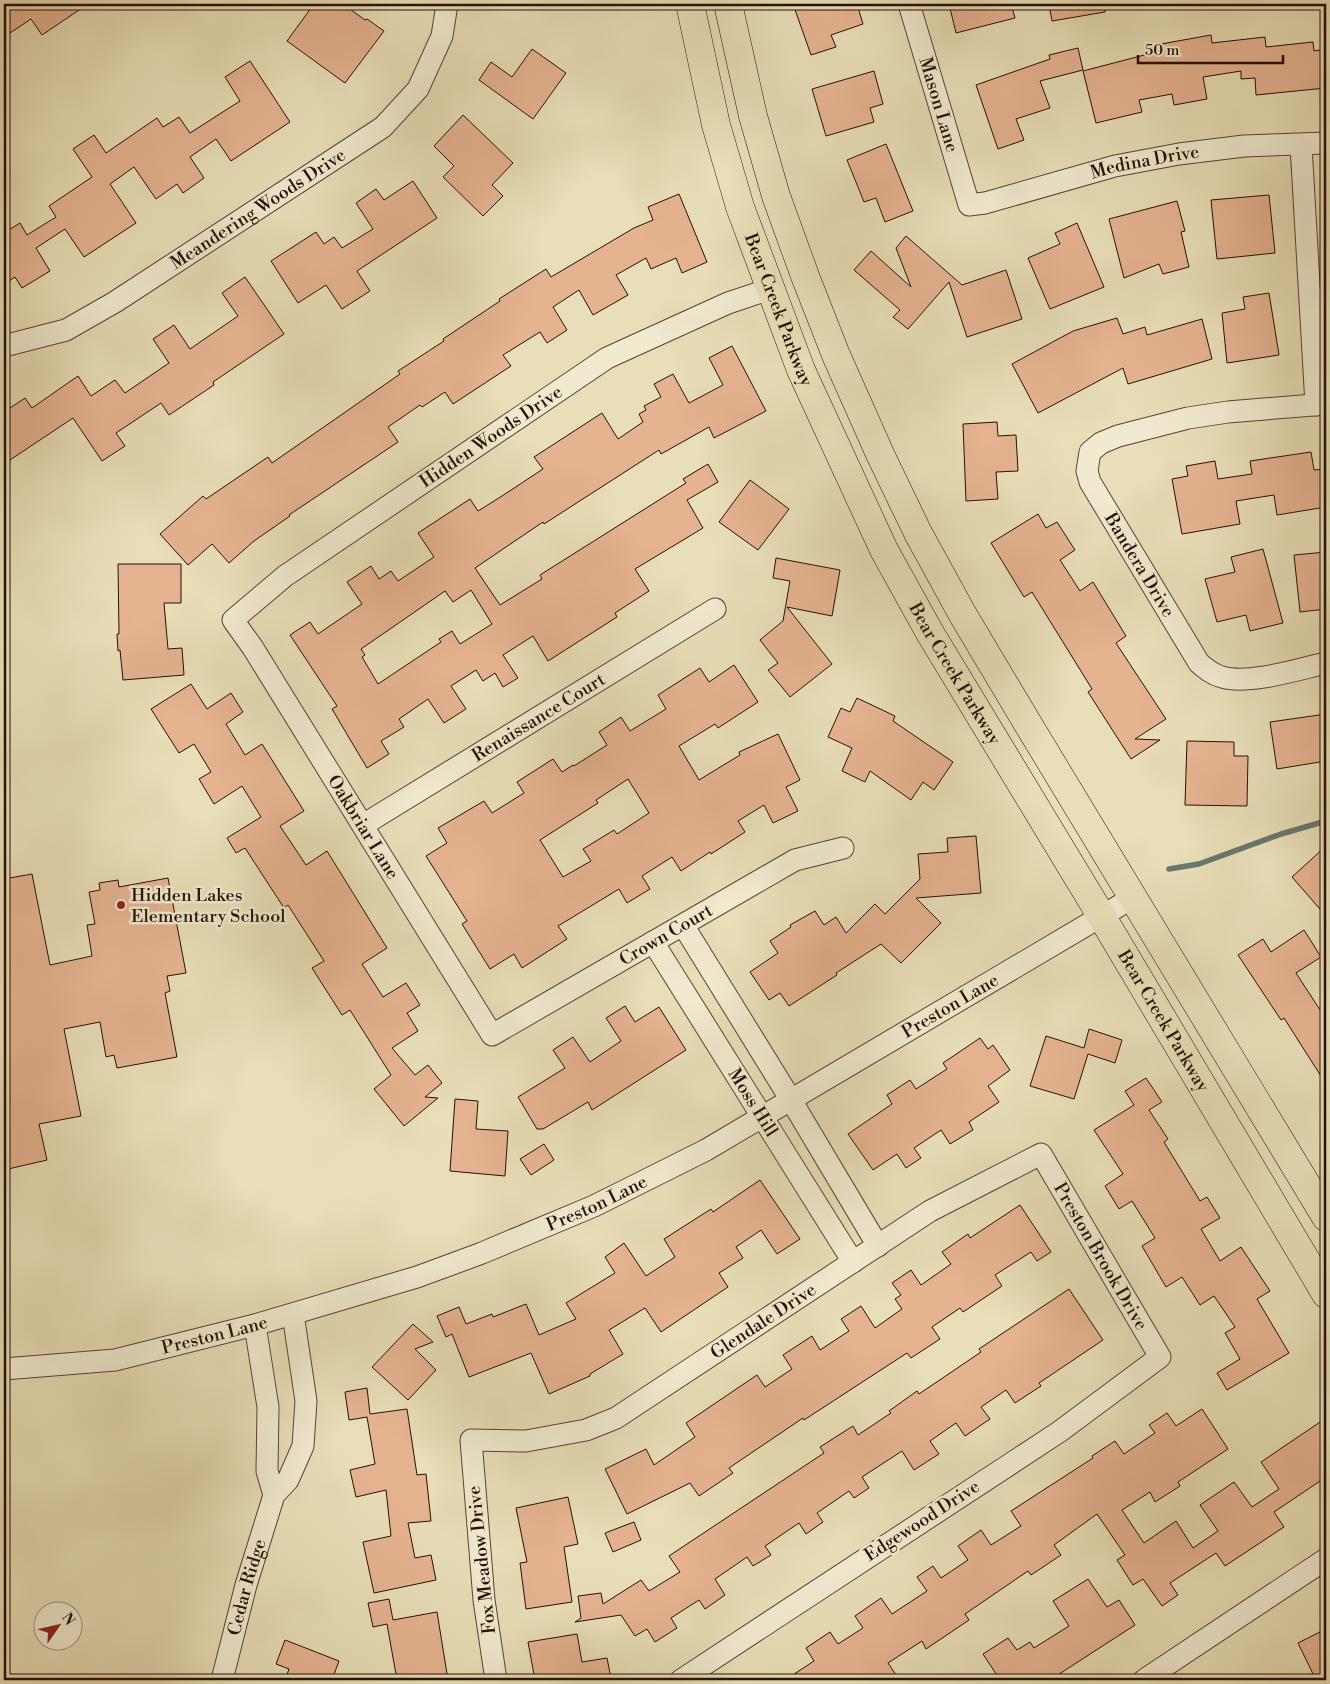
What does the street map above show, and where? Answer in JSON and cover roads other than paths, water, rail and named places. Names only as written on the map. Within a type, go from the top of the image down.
[{"type":"main road","name":"Bear Creek Parkway","points":[[690,4],[716,126],[740,207],[801,370],[884,550],[940,650],[1102,917],[1326,1294]]},
{"type":"main road","name":"Bear Creek Parkway","points":[[728,4],[753,116],[776,196],[836,355],[918,533],[963,615],[1326,1217]]},
{"type":"street","name":"Meandering Woods Drive","points":[[4,346],[66,330],[115,302],[383,128],[418,89],[442,36],[447,4]]},
{"type":"street","name":"Mason Lane","points":[[909,4],[969,205]]},
{"type":"street","name":"Medina Drive","points":[[969,205],[986,203],[1115,166],[1179,154],[1244,146],[1326,143]]},
{"type":"street","points":[[1301,145],[1321,405]]},
{"type":"street","name":"Hidden Woods Drive","points":[[232,620],[285,576],[607,358],[728,303],[770,290]]},
{"type":"street","name":"Bandera Drive","points":[[1321,405],[1228,412],[1188,418],[1118,436],[1101,443],[1090,452],[1087,471],[1090,482],[1190,651],[1209,672],[1236,680],[1260,677],[1326,663]]},
{"type":"street","name":"Renaissance Court","points":[[363,825],[715,610]]},
{"type":"street","name":"Oakbriar Lane","points":[[232,620],[253,648],[492,1035]]},
{"type":"street","name":"Crown Court","points":[[492,1035],[795,860],[843,848]]},
{"type":"street","name":"Preston Lane","points":[[4,1369],[115,1360],[255,1325],[417,1278],[482,1254],[594,1206],[706,1150],[1134,897]]},
{"type":"street","name":"Moss Hill","points":[[683,925],[878,1246]]},
{"type":"street","name":"Moss Hill","points":[[653,942],[853,1262]]},
{"type":"street","name":"Glendale Drive","points":[[471,1440],[526,1442],[586,1430],[616,1418],[930,1211],[1041,1154]]},
{"type":"street","name":"Preston Brook Drive","points":[[1041,1154],[1160,1357]]},
{"type":"street","name":"Cedar Ridge","points":[[222,1680],[246,1585],[274,1495],[288,1480],[303,1446],[306,1401],[293,1314]]},
{"type":"street","points":[[255,1325],[268,1407],[267,1472],[274,1495]]},
{"type":"street","name":"Edgewood Drive","points":[[681,1680],[1059,1432],[1160,1357]]},
{"type":"street","name":"Fox Meadow Drive","points":[[471,1440],[484,1600],[496,1680]]},
{"type":"street","points":[[1144,1680],[1326,1559]]},
{"type":"waterway","points":[[1169,869],[1199,864],[1281,834],[1326,821]]},
{"type":"place","name":"Hidden Lakes Elementary School","points":[[121,905]]}]
